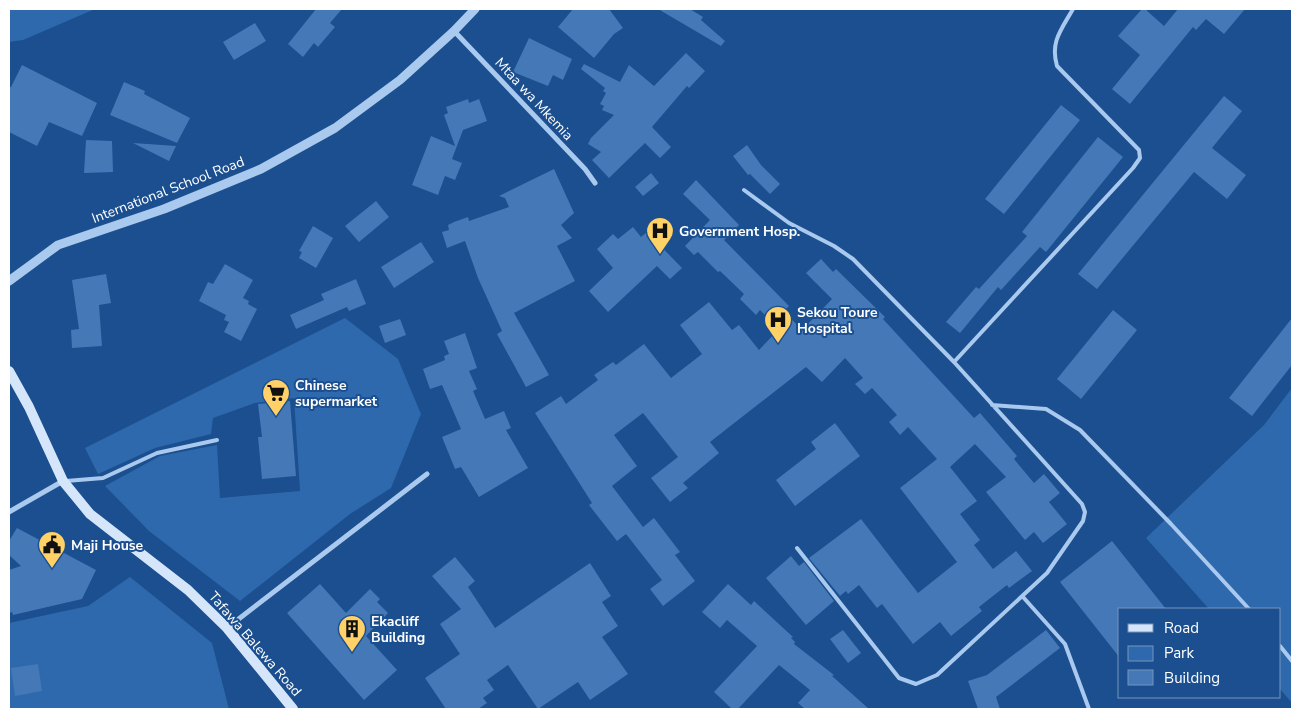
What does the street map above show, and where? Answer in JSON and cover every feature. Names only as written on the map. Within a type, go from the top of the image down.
[{"type":"main road","name":"Tafawa Balewa Road","points":[[9,371],[29,407],[63,481],[90,514],[188,590],[227,628],[293,709]]},
{"type":"street","name":"International School Road","points":[[9,281],[58,245],[164,209],[261,169],[327,132],[400,80],[454,31],[474,9]]},
{"type":"street","name":"Mtaa wa Mkemia","points":[[454,31],[578,162],[595,183]]},
{"type":"street","points":[[227,628],[427,474]]},
{"type":"street","points":[[9,512],[63,481]]},
{"type":"lane","points":[[954,362],[1133,168],[1140,158],[1139,150],[1128,136],[1057,66],[1053,52],[1055,40],[1073,9]]},
{"type":"lane","points":[[744,190],[789,223],[834,246],[853,259],[954,362],[1082,504],[1085,512],[1083,521],[1047,573],[937,674],[916,684],[899,678],[797,548]]},
{"type":"lane","points":[[992,405],[1046,409],[1080,430],[1172,524],[1248,608]]},
{"type":"lane","points":[[63,481],[102,478],[157,452],[217,440]]},
{"type":"lane","points":[[1023,597],[1065,644],[1089,709]]},
{"type":"lane","points":[[1281,647],[1292,661]]},
{"type":"green space","points":[[9,9],[95,9],[23,40],[9,42]]},
{"type":"green space","points":[[345,318],[398,359],[421,414],[391,488],[350,514],[240,601],[149,531],[105,486],[160,456],[217,445],[220,498],[300,491],[294,398],[255,403],[213,418],[211,434],[155,448],[98,474],[85,448]]},
{"type":"green space","points":[[1292,388],[1292,703],[1281,690],[1281,608],[1208,608],[1146,538],[1264,425]]},
{"type":"green space","points":[[130,577],[212,643],[229,709],[9,709],[9,623],[88,606]]},
{"type":"building","points":[[316,9],[342,9],[330,23],[335,27],[318,47],[314,43],[303,57],[288,44]]},
{"type":"building","points":[[573,9],[609,9],[623,28],[614,34],[594,58],[558,27]]},
{"type":"building","points":[[658,9],[690,9],[703,17],[701,20],[725,41],[721,46]]},
{"type":"building","points":[[1142,9],[1145,9],[1164,26],[1178,9],[1245,9],[1224,34],[1206,19],[1196,30],[1193,27],[1130,104],[1112,89],[1140,55],[1118,36]]},
{"type":"building","points":[[255,23],[266,41],[234,60],[223,42]]},
{"type":"building","points":[[529,38],[572,59],[563,80],[553,75],[548,86],[513,72]]},
{"type":"building","points":[[686,53],[705,71],[689,88],[687,86],[652,127],[671,147],[660,158],[645,143],[609,178],[592,160],[601,152],[588,144],[591,138],[614,115],[602,110],[604,106],[600,104],[606,93],[603,91],[605,88],[581,69],[584,64],[620,82],[629,65],[654,86]]},
{"type":"building","points":[[22,65],[97,103],[82,136],[49,122],[37,146],[9,132],[9,87],[11,87]]},
{"type":"building","points":[[124,82],[145,91],[144,94],[190,118],[177,143],[110,115]]},
{"type":"building","points":[[1224,96],[1242,111],[1212,148],[1246,175],[1227,199],[1194,172],[1097,289],[1078,274]]},
{"type":"building","points":[[468,99],[469,103],[479,99],[487,121],[463,130],[452,159],[462,163],[455,180],[445,176],[438,195],[412,185],[431,136],[455,146],[444,115],[448,113],[446,107]]},
{"type":"building","points":[[1061,105],[1080,120],[1004,214],[985,199]]},
{"type":"building","points":[[1098,137],[1123,157],[1046,252],[1040,247],[1001,290],[998,287],[960,333],[946,322],[976,287],[979,289],[1027,236],[1022,232]]},
{"type":"building","points":[[86,140],[112,141],[113,172],[84,173]]},
{"type":"building","points":[[133,143],[176,146],[169,161]]},
{"type":"building","points":[[747,145],[761,165],[780,184],[770,194],[750,174],[748,175],[733,156]]},
{"type":"building","points":[[554,169],[574,213],[561,225],[572,238],[557,246],[575,281],[514,313],[549,375],[526,387],[497,334],[502,331],[478,278],[465,241],[447,248],[442,232],[449,230],[448,225],[454,222],[468,217],[469,221],[509,207],[505,198],[499,196]]},
{"type":"building","points":[[651,173],[659,183],[643,196],[635,187]]},
{"type":"building","points":[[696,180],[739,225],[724,240],[789,306],[784,311],[802,330],[832,299],[806,273],[821,259],[833,272],[836,269],[885,317],[883,319],[974,418],[980,413],[1017,456],[1014,459],[1034,483],[1044,474],[1060,493],[1049,502],[1067,524],[1043,543],[1034,532],[1025,540],[986,492],[1006,477],[975,444],[950,467],[977,501],[960,514],[980,540],[974,545],[993,569],[1016,551],[1032,571],[1009,588],[1007,585],[979,607],[982,611],[951,636],[940,622],[913,644],[882,604],[877,608],[859,585],[848,594],[846,591],[840,596],[809,558],[861,519],[918,593],[957,562],[900,488],[937,459],[908,427],[900,435],[889,422],[897,415],[872,388],[865,394],[855,384],[863,378],[845,358],[822,382],[806,367],[710,442],[719,453],[683,483],[688,488],[670,502],[651,478],[678,457],[643,413],[614,435],[637,466],[612,486],[643,527],[654,518],[680,552],[675,555],[695,581],[663,606],[650,589],[662,580],[626,534],[617,541],[589,505],[592,503],[535,413],[561,396],[566,404],[598,380],[594,375],[613,362],[616,365],[644,344],[671,378],[702,354],[680,325],[709,302],[732,330],[739,325],[759,350],[779,329],[760,310],[756,315],[740,299],[744,294],[698,252],[694,255],[685,246],[710,220],[683,194]]},
{"type":"building","points":[[376,201],[389,217],[359,242],[345,226]]},
{"type":"building","points":[[313,226],[333,238],[316,268],[299,258],[302,252],[299,251]]},
{"type":"building","points":[[633,227],[641,237],[647,232],[682,268],[670,279],[657,266],[608,312],[589,291],[613,268],[597,249],[613,234],[618,239]]},
{"type":"building","points":[[421,242],[434,262],[394,288],[381,267]]},
{"type":"building","points":[[225,264],[253,280],[243,298],[249,301],[248,304],[257,309],[241,341],[224,332],[229,322],[224,320],[226,315],[199,301],[208,282],[213,284]]},
{"type":"building","points":[[106,274],[111,303],[99,305],[102,346],[72,348],[71,330],[79,329],[72,280]]},
{"type":"building","points":[[356,279],[366,304],[349,311],[347,307],[296,329],[290,315],[324,300],[321,294]]},
{"type":"building","points":[[1113,310],[1137,330],[1081,399],[1057,379]]},
{"type":"building","points":[[1292,318],[1292,365],[1252,416],[1229,398]]},
{"type":"building","points":[[400,319],[406,335],[385,343],[379,326]]},
{"type":"building","points":[[465,333],[477,368],[469,371],[477,389],[473,391],[485,419],[504,411],[511,428],[506,430],[528,468],[479,497],[461,467],[455,469],[442,437],[461,429],[442,385],[430,389],[423,369],[445,360],[444,356],[449,354],[444,341]]},
{"type":"building","points":[[290,401],[296,476],[262,479],[258,437],[262,437],[258,404]]},
{"type":"building","points":[[835,423],[860,456],[795,506],[776,480],[816,449],[811,442]]},
{"type":"building","points":[[17,528],[96,570],[82,599],[13,615],[12,612],[9,613],[9,570],[21,566],[9,555],[9,541]]},
{"type":"building","points":[[1112,541],[1165,608],[1118,608],[1118,655],[1060,582]]},
{"type":"building","points":[[791,556],[799,566],[804,562],[834,601],[806,625],[766,578]]},
{"type":"building","points":[[455,557],[475,581],[468,587],[495,628],[590,563],[611,596],[602,602],[618,626],[602,637],[628,674],[590,700],[578,682],[538,709],[508,665],[487,680],[494,690],[483,698],[487,703],[478,709],[446,709],[425,678],[460,654],[440,624],[461,609],[432,576]]},
{"type":"building","name":"Ekacliff Building","points":[[320,584],[346,613],[370,589],[380,599],[377,602],[388,613],[366,636],[397,670],[364,700],[287,613]]},
{"type":"building","points":[[728,584],[751,605],[754,601],[793,637],[791,638],[795,642],[794,644],[834,675],[832,676],[869,709],[805,709],[798,703],[810,690],[779,665],[738,709],[732,709],[714,692],[757,646],[727,620],[720,628],[702,612]]},
{"type":"building","points":[[843,630],[861,653],[848,663],[830,639]]},
{"type":"building","points":[[1046,630],[1060,648],[996,697],[1000,709],[978,709],[968,681],[987,675]]},
{"type":"building","points":[[38,664],[42,691],[15,696],[11,668]]},
{"type":"place","name":"Government Hosp.","points":[[660,255]]},
{"type":"place","name":"Sekou Toure Hospital","points":[[778,344]]},
{"type":"place","name":"Chinese supermarket","points":[[276,417]]},
{"type":"place","name":"Maji House","points":[[52,569]]},
{"type":"place","name":"Ekacliff Building","points":[[352,653]]}]
